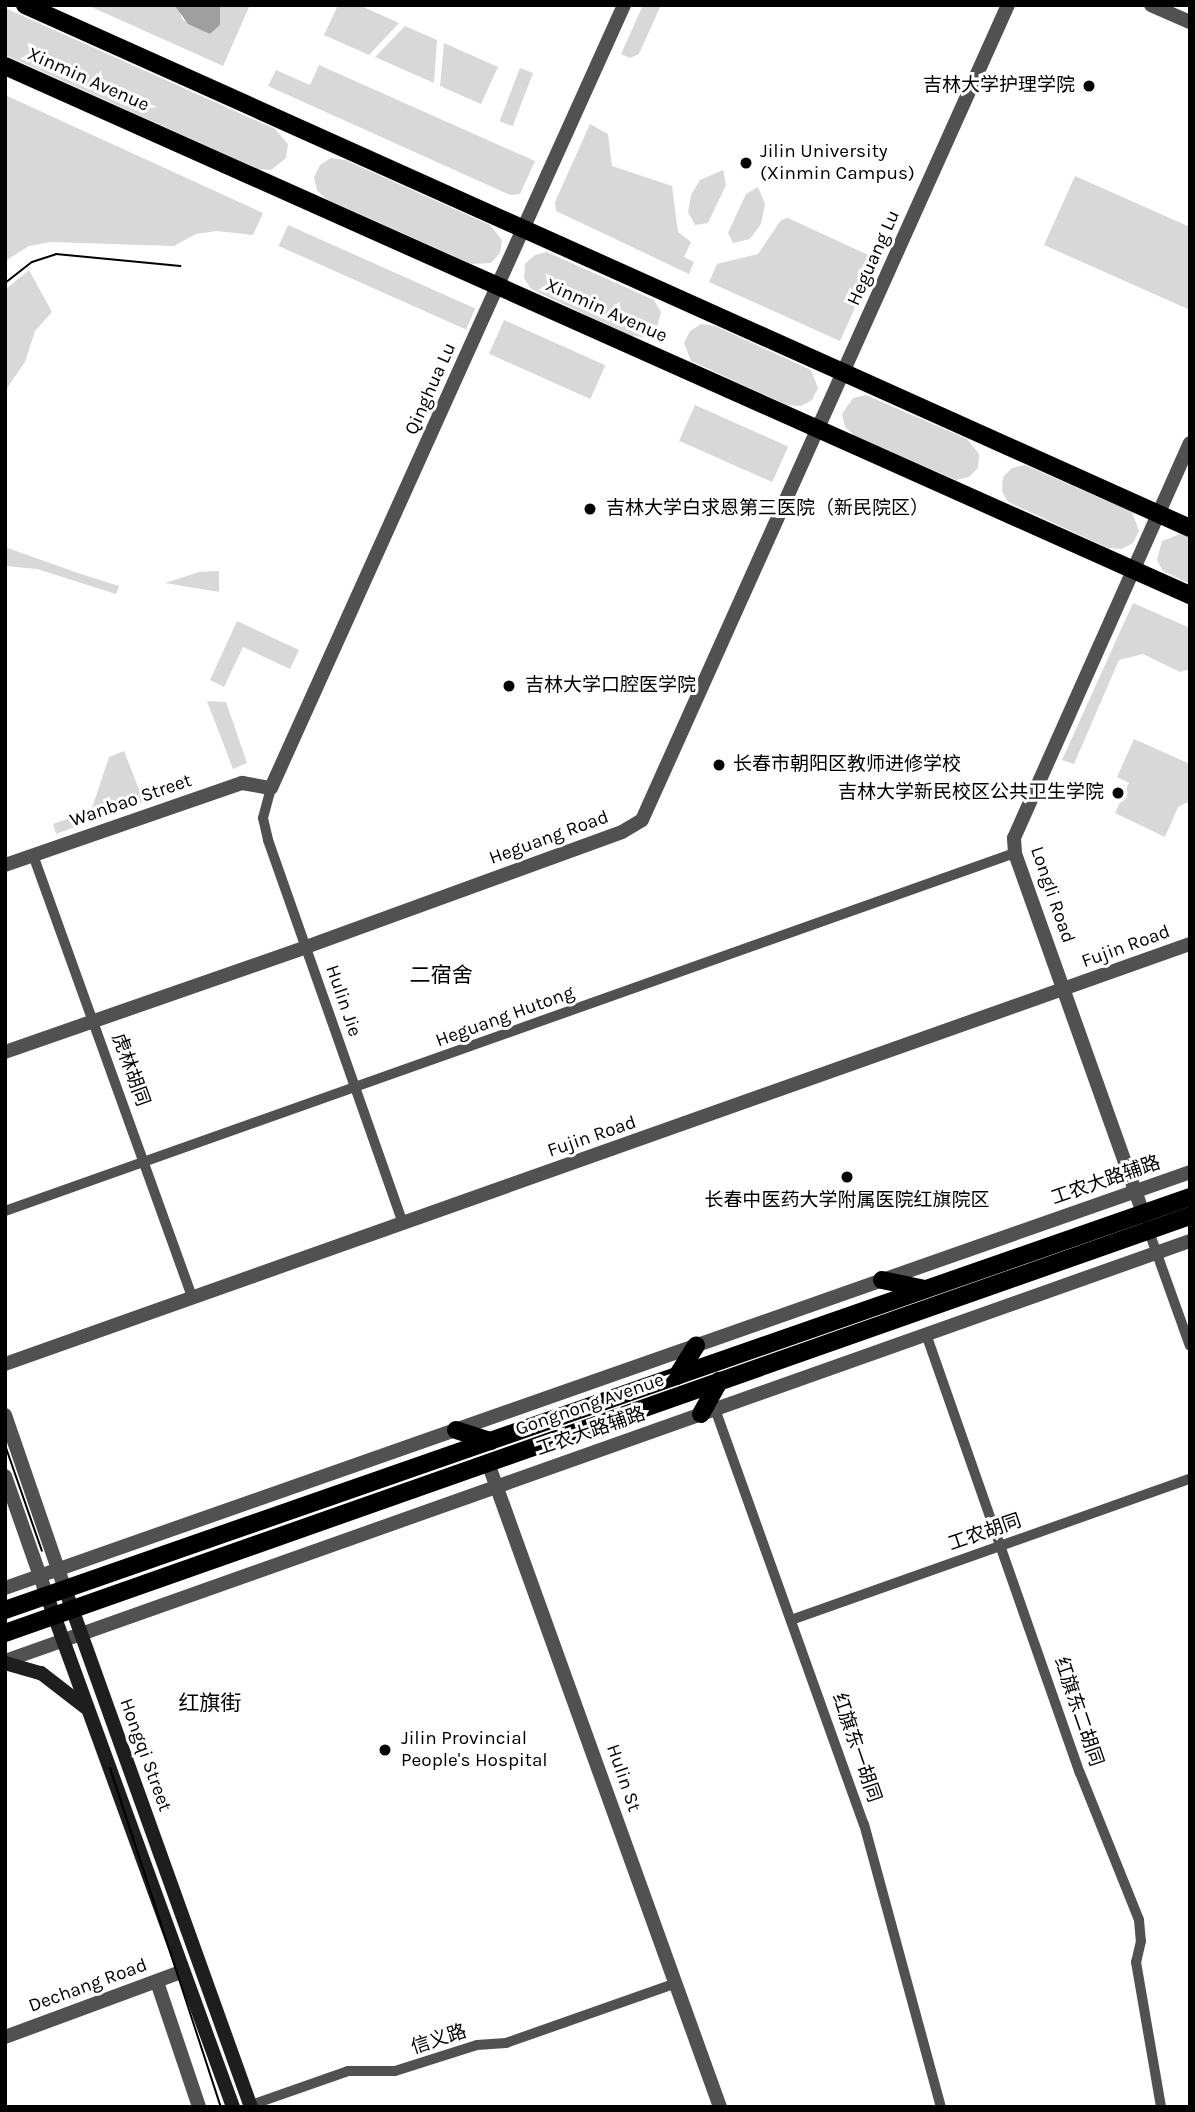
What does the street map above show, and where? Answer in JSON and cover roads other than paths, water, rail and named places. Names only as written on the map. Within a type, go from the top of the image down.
[{"type":"main road","points":[[25,5],[1190,528]]},
{"type":"main road","name":"Xinmin Avenue","points":[[5,66],[1190,595]]},
{"type":"main road","name":"Gongnong Avenue","points":[[5,1610],[1190,1197]]},
{"type":"main road","name":"Gongnong Avenue","points":[[5,1633],[1190,1216]]},
{"type":"main road","points":[[882,1280],[925,1289]]},
{"type":"main road","points":[[677,1376],[696,1345]]},
{"type":"main road","points":[[708,1412],[719,1381]]},
{"type":"main road","points":[[456,1430],[490,1441]]},
{"type":"main road","name":"Hongqi Street","points":[[65,1589],[251,2106]]},
{"type":"main road","name":"Hongqi Street","points":[[47,1595],[233,2107]]},
{"type":"main road","points":[[5,1662],[41,1673],[88,1710]]},
{"type":"street","name":"Qinghua Lu","points":[[271,788],[624,5]]},
{"type":"street","name":"Heguang Lu","points":[[844,373],[1007,5]]},
{"type":"street","points":[[1151,5],[1190,22]]},
{"type":"street","name":"Heguang Road","points":[[5,1052],[306,947],[622,832],[642,820],[844,373]]},
{"type":"street","name":"Longli Road","points":[[1143,1213],[1015,853],[1017,827],[1190,443]]},
{"type":"street","name":"Wanbao Street","points":[[5,865],[242,783],[271,788]]},
{"type":"street","name":"Hulin Jie","points":[[271,788],[265,802],[265,829],[403,1224]]},
{"type":"street","name":"Heguang Hutong","points":[[5,1211],[356,1089],[1015,853]]},
{"type":"street","name":"虎林胡同","points":[[33,855],[192,1297]]},
{"type":"street","name":"Fujin Road","points":[[5,1364],[1190,944]]},
{"type":"street","name":"工农大路辅路","points":[[5,1588],[1190,1172]]},
{"type":"street","points":[[1143,1213],[1190,1346]]},
{"type":"street","name":"工农大路辅路","points":[[5,1662],[1190,1241]]},
{"type":"street","name":"红旗东二胡同","points":[[926,1334],[1080,1773],[1139,1920],[1142,1941],[1136,1962],[1161,2107]]},
{"type":"street","name":"红旗东一胡同","points":[[708,1412],[791,1619],[864,1824],[942,2107]]},
{"type":"street","name":"Hongqi Street","points":[[5,1415],[65,1589]]},
{"type":"street","name":"Hulin St","points":[[488,1463],[720,2107]]},
{"type":"street","name":"Hongqi Street","points":[[5,1476],[47,1595]]},
{"type":"street","name":"工农胡同","points":[[791,1619],[1190,1479]]},
{"type":"street","name":"Dechang Road","points":[[5,2037],[183,1971]]},
{"type":"street","points":[[156,1982],[199,2107]]},
{"type":"street","name":"信义路","points":[[251,2106],[348,2071],[395,2071],[477,2045],[506,2043],[676,1983]]},
{"type":"tram line","points":[[5,283],[32,262],[56,254],[180,266]]},
{"type":"tram line","points":[[5,1445],[42,1551]]},
{"type":"tram line","points":[[110,1768],[221,2107]]},
{"type":"place","name":"吉林大学护理学院","points":[[1089,86]]},
{"type":"place","name":"Jilin University (Xinmin Campus)","points":[[746,163]]},
{"type":"place","name":"吉林大学白求恩第三医院（新民院区）","points":[[590,509]]},
{"type":"place","name":"吉林大学口腔医学院","points":[[509,686]]},
{"type":"place","name":"长春市朝阳区教师进修学校","points":[[719,765]]},
{"type":"place","name":"吉林大学新民校区公共卫生学院","points":[[1118,793]]},
{"type":"place","name":"长春中医药大学附属医院红旗院区","points":[[847,1177]]},
{"type":"place","name":"Jilin Provincial People's Hospital","points":[[385,1750]]},
{"type":"district","name":"二宿舍","points":[[441,975]]},
{"type":"district","name":"红旗街","points":[[210,1703]]}]
